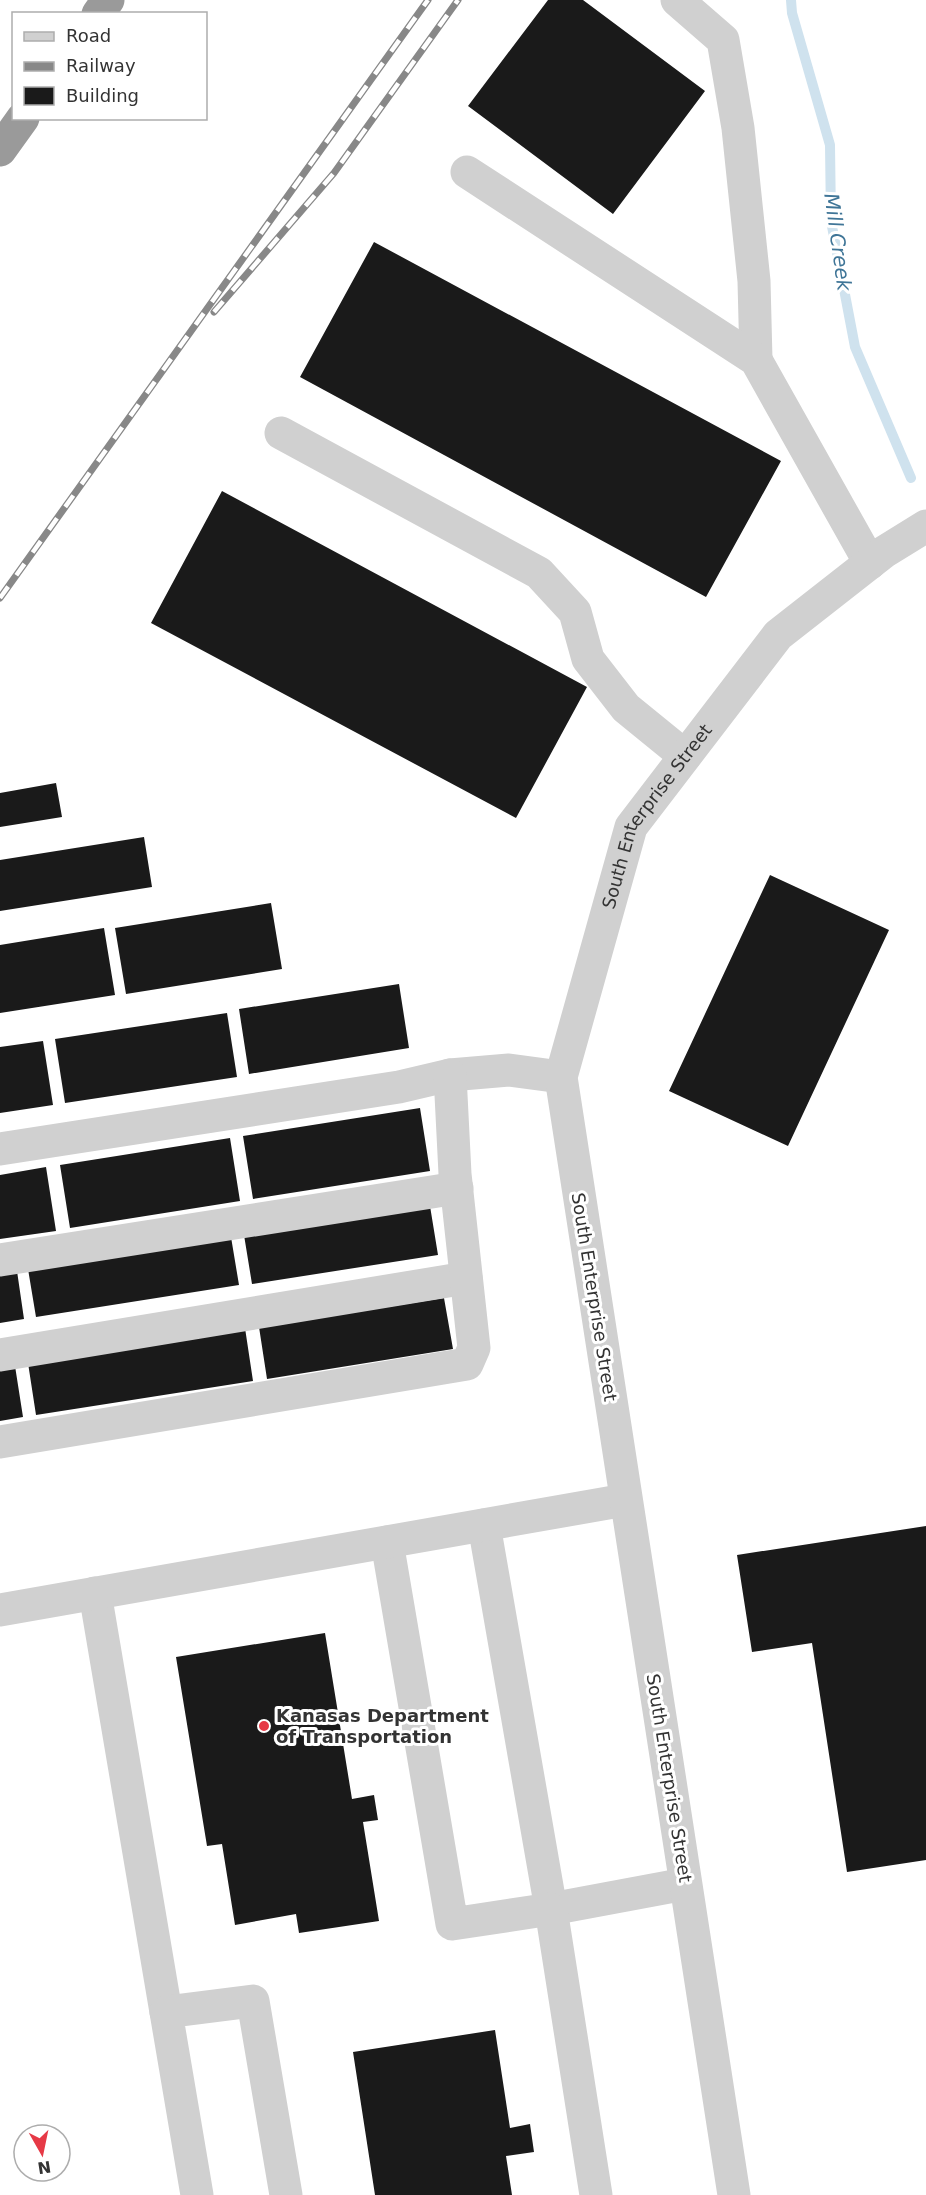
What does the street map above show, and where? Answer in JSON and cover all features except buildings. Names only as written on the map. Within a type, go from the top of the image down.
[{"type":"highway","points":[[0,150],[22,120]]},
{"type":"street","points":[[677,0],[723,40],[738,128],[754,281],[756,360]]},
{"type":"street","points":[[467,172],[756,360],[870,563]]},
{"type":"street","points":[[281,434],[539,573],[575,612],[588,659],[626,708],[685,756]]},
{"type":"street","name":"South Enterprise Street","points":[[734,2195],[561,1077],[631,827],[778,635],[870,563],[926,526]]},
{"type":"street","points":[[0,1149],[399,1087],[450,1075],[509,1070],[561,1077]]},
{"type":"street","points":[[0,1442],[467,1364],[474,1348],[457,1188],[450,1075]]},
{"type":"street","points":[[0,1260],[457,1188]]},
{"type":"street","points":[[0,1355],[466,1278]]},
{"type":"street","points":[[0,1610],[625,1500]]},
{"type":"street","points":[[484,1525],[551,1909],[596,2195]]},
{"type":"street","points":[[387,1542],[452,1924],[551,1909],[685,1884]]},
{"type":"street","points":[[95,1593],[197,2195]]},
{"type":"street","points":[[166,2012],[253,2001],[286,2195]]},
{"type":"waterway","name":"Mill Creek","points":[[791,0],[792,13],[830,145],[831,221],[855,347],[911,478]]},
{"type":"railway","points":[[0,598],[428,0]]},
{"type":"railway","points":[[214,312],[334,173],[458,0]]},
{"type":"place","name":"Kanasas Department of Transportation","points":[[264,1726]]}]
